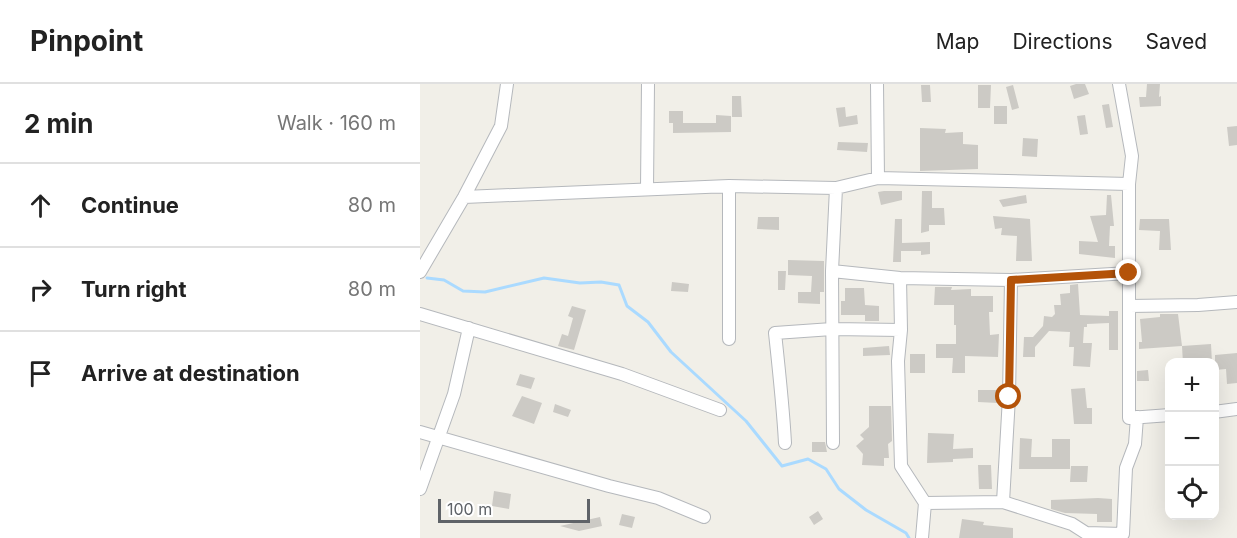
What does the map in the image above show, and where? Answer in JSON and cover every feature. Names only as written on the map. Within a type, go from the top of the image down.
[{"type":"street","points":[[420,273],[464,197],[501,126],[507,84]]},
{"type":"street","points":[[647,189],[648,84]]},
{"type":"street","points":[[877,84],[878,178]]},
{"type":"street","points":[[1119,84],[1132,156],[1129,184],[1129,418],[1165,416]]},
{"type":"street","points":[[464,197],[729,186],[836,189],[878,178],[1129,184]]},
{"type":"street","points":[[729,186],[729,339]]},
{"type":"street","points":[[833,443],[832,270],[836,189]]},
{"type":"street","points":[[832,270],[900,278],[1011,280],[1129,273]]},
{"type":"street","points":[[900,278],[901,330],[898,361],[901,466],[925,503],[922,538]]},
{"type":"street","points":[[1003,502],[1009,397],[1011,280]]},
{"type":"street","points":[[1129,306],[1237,302]]},
{"type":"street","points":[[420,314],[622,374],[720,410]]},
{"type":"street","points":[[420,489],[454,394],[469,328]]},
{"type":"street","points":[[785,443],[785,420],[781,403],[776,333],[832,329],[901,330]]},
{"type":"street","points":[[1219,411],[1237,409]]},
{"type":"street","points":[[925,503],[1003,502],[1072,524],[1086,533],[1123,534],[1126,468],[1135,444],[1137,417]]},
{"type":"street","points":[[420,432],[658,498],[704,517]]},
{"type":"building","points":[[1085,84],[1089,94],[1074,99],[1070,86]]},
{"type":"building","points":[[1147,84],[1160,84],[1161,106],[1140,107],[1139,97],[1146,97]]},
{"type":"building","points":[[921,85],[930,85],[931,102],[922,102]]},
{"type":"building","points":[[978,85],[991,85],[990,108],[978,108]]},
{"type":"building","points":[[1013,85],[1019,108],[1012,110],[1006,87]]},
{"type":"building","points":[[732,96],[741,96],[742,117],[732,117]]},
{"type":"building","points":[[1109,104],[1113,127],[1106,128],[1102,105]]},
{"type":"building","points":[[994,106],[1007,106],[1007,124],[994,124]]},
{"type":"building","points":[[845,107],[846,117],[857,115],[858,124],[839,127],[836,108]]},
{"type":"building","points":[[669,111],[683,111],[683,123],[716,123],[716,115],[731,116],[731,132],[673,133],[673,123],[669,123]]},
{"type":"building","points":[[1085,115],[1088,134],[1080,135],[1077,116]]},
{"type":"building","points":[[1237,126],[1237,145],[1229,146],[1227,127]]},
{"type":"building","points":[[920,128],[946,129],[945,133],[963,132],[963,144],[978,145],[978,169],[920,171]]},
{"type":"building","points":[[1023,138],[1038,139],[1037,157],[1022,156]]},
{"type":"building","points":[[838,142],[868,143],[867,152],[837,150]]},
{"type":"building","points":[[902,191],[902,200],[881,205],[878,192]]},
{"type":"building","points":[[922,191],[932,191],[932,208],[944,208],[945,225],[929,225],[929,231],[921,233]]},
{"type":"building","points":[[1026,195],[1027,203],[1003,207],[999,200]]},
{"type":"building","points":[[1107,195],[1111,195],[1114,226],[1110,226],[1109,246],[1115,246],[1115,258],[1079,254],[1079,241],[1098,242],[1090,216],[1106,215]]},
{"type":"building","points":[[993,216],[1030,219],[1032,261],[1016,261],[1017,236],[1001,235],[1002,228],[995,229]]},
{"type":"building","points":[[758,217],[779,217],[779,230],[757,229]]},
{"type":"building","points":[[895,219],[902,219],[902,243],[930,242],[930,254],[921,255],[921,251],[901,251],[901,262],[893,262]]},
{"type":"building","points":[[1140,219],[1169,219],[1171,250],[1159,250],[1160,231],[1139,230]]},
{"type":"building","points":[[788,260],[824,261],[824,292],[820,292],[820,304],[798,303],[798,292],[811,292],[812,276],[788,275]]},
{"type":"building","points":[[778,271],[786,271],[785,290],[778,290]]},
{"type":"building","points":[[672,282],[689,284],[688,292],[671,291]]},
{"type":"building","points":[[1078,284],[1080,315],[1109,316],[1109,311],[1118,311],[1118,350],[1109,350],[1109,323],[1087,324],[1087,327],[1084,327],[1083,343],[1092,343],[1090,367],[1073,366],[1074,347],[1069,347],[1070,332],[1049,331],[1035,347],[1035,357],[1023,357],[1024,337],[1033,337],[1043,326],[1044,316],[1052,317],[1055,314],[1054,305],[1061,305],[1060,294],[1070,293],[1070,285]]},
{"type":"building","points":[[935,287],[952,287],[951,290],[971,289],[971,296],[993,296],[993,312],[989,312],[990,335],[999,334],[998,357],[965,356],[965,373],[952,373],[953,358],[936,358],[936,344],[956,344],[956,325],[954,325],[954,305],[934,305]]},
{"type":"building","points":[[845,288],[864,288],[865,305],[879,306],[879,321],[865,321],[865,315],[841,315],[841,301],[845,301]]},
{"type":"building","points":[[572,306],[586,310],[574,350],[558,346],[562,334],[568,336],[573,318],[568,316]]},
{"type":"building","points":[[1160,314],[1178,314],[1182,346],[1139,349],[1139,342],[1142,342],[1140,319],[1160,317]]},
{"type":"building","points":[[1211,344],[1212,358],[1183,358],[1182,346]]},
{"type":"building","points":[[889,346],[890,355],[863,356],[863,348]]},
{"type":"building","points":[[1237,353],[1237,383],[1227,384],[1226,369],[1219,370],[1219,358],[1215,358],[1215,355]]},
{"type":"building","points":[[910,354],[925,354],[925,373],[910,373]]},
{"type":"building","points":[[1148,370],[1149,381],[1137,381],[1137,371]]},
{"type":"building","points":[[520,374],[535,378],[531,389],[516,385]]},
{"type":"building","points":[[1085,388],[1087,408],[1092,408],[1092,424],[1074,424],[1071,389]]},
{"type":"building","points":[[978,390],[998,390],[998,403],[978,402]]},
{"type":"building","points":[[522,396],[542,403],[534,424],[512,416]]},
{"type":"building","points":[[555,404],[571,410],[568,417],[553,412]]},
{"type":"building","points":[[869,406],[891,406],[892,441],[888,444],[889,458],[884,458],[884,466],[862,465],[863,454],[856,446],[864,439],[860,435],[869,427]]},
{"type":"building","points":[[928,433],[954,434],[953,449],[973,448],[973,458],[953,459],[953,462],[927,463]]},
{"type":"building","points":[[1020,438],[1032,439],[1031,457],[1052,457],[1052,439],[1070,439],[1070,469],[1019,469]]},
{"type":"building","points":[[812,442],[825,442],[827,452],[812,452]]},
{"type":"building","points":[[978,465],[991,465],[992,489],[979,489]]},
{"type":"building","points":[[1071,466],[1088,466],[1087,482],[1070,482]]},
{"type":"building","points":[[494,491],[511,494],[509,509],[492,506]]},
{"type":"building","points":[[1112,499],[1112,522],[1097,522],[1097,514],[1065,513],[1051,509],[1051,500]]},
{"type":"building","points":[[818,511],[823,519],[814,525],[809,517]]},
{"type":"building","points":[[622,514],[635,517],[632,528],[619,525]]},
{"type":"building","points":[[600,517],[602,526],[579,531],[560,526]]},
{"type":"building","points":[[962,519],[984,522],[983,525],[1013,528],[1013,538],[959,538]]},
{"type":"waterway","points":[[427,278],[444,280],[463,291],[485,292],[544,278],[619,285],[627,306],[648,322],[671,352],[746,421],[782,466],[808,459],[826,469],[839,489],[866,510],[906,533],[909,538]]},
{"type":"route","points":[[1009,397],[1011,280],[1129,273]]}]
